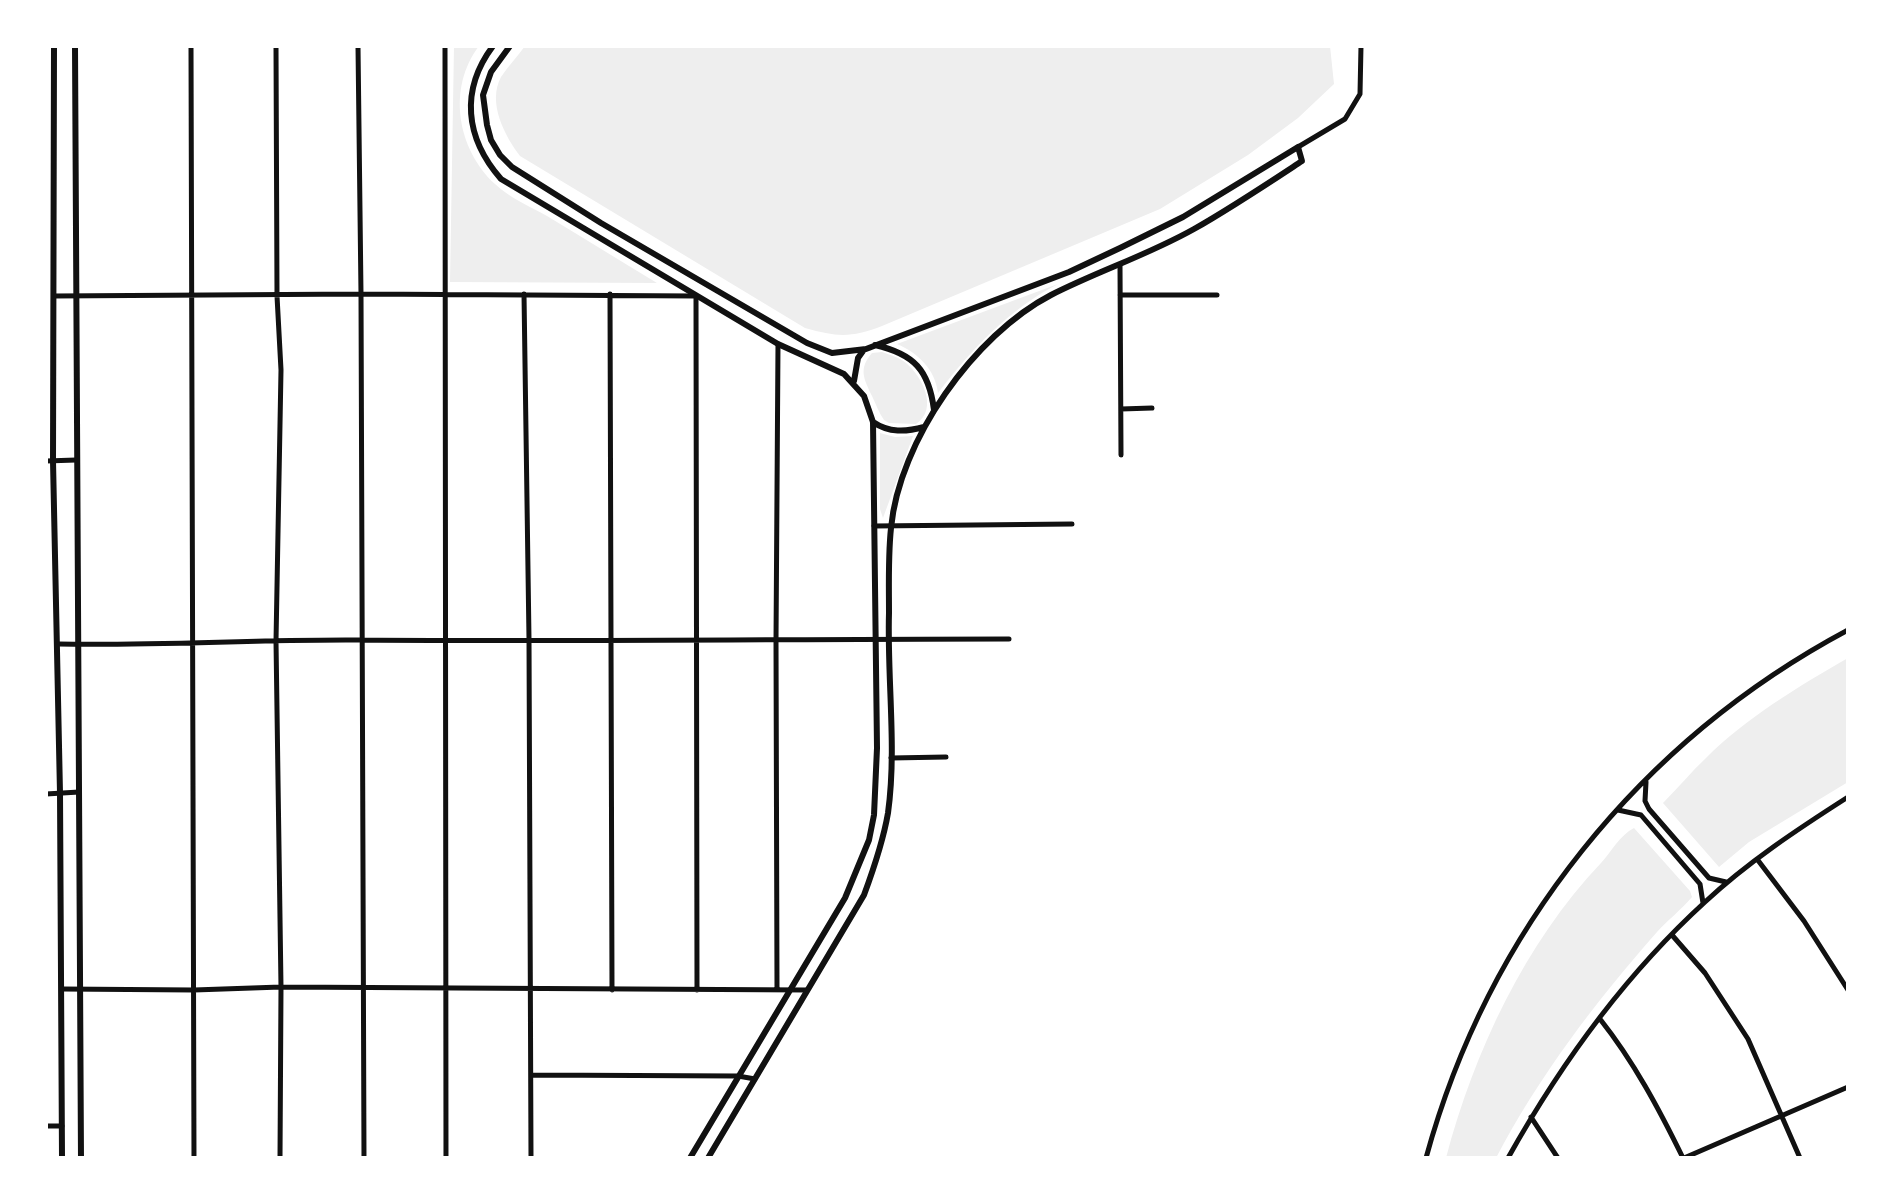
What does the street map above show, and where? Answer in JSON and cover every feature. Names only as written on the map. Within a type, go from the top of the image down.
[{"type":"street","points":[[54,46],[50,120],[54,296],[50,461],[59,644],[62,1158]]},
{"type":"street","points":[[75,46],[81,1158]]},
{"type":"street","points":[[191,46],[194,1158]]},
{"type":"street","points":[[276,46],[277,296],[281,370],[276,641],[280,1158]]},
{"type":"street","points":[[358,46],[364,1158]]},
{"type":"street","points":[[445,46],[446,1158]]},
{"type":"street","points":[[493,46],[479,65],[471,95],[476,140],[486,162],[501,179],[695,298],[778,344],[839,371],[854,382],[864,396],[873,422],[877,748],[874,815],[869,840],[845,898],[690,1158]]},
{"type":"street","points":[[510,46],[491,72],[483,95],[491,140],[512,167],[637,245],[807,343],[832,353],[866,349],[1069,272],[1183,217],[1345,119],[1360,94],[1361,46]]},
{"type":"street","points":[[708,1158],[864,895],[876,863],[887,815],[890,758],[888,639],[891,526],[907,468],[924,427],[964,368],[1028,310],[1051,295],[1120,266],[1194,229],[1302,161],[1298,147]]},
{"type":"street","points":[[1120,266],[1121,455]]},
{"type":"street","points":[[524,294],[531,1158]]},
{"type":"street","points":[[54,296],[610,294],[695,298]]},
{"type":"street","points":[[610,294],[612,990]]},
{"type":"street","points":[[1120,295],[1217,295]]},
{"type":"street","points":[[695,298],[697,990]]},
{"type":"street","points":[[777,990],[778,344]]},
{"type":"street","points":[[875,345],[901,353],[917,364],[928,381],[934,410]]},
{"type":"street","points":[[854,382],[858,358],[866,349]]},
{"type":"street","points":[[1121,409],[1152,408]]},
{"type":"street","points":[[873,422],[888,430],[909,431],[924,427]]},
{"type":"street","points":[[50,461],[76,460]]},
{"type":"street","points":[[874,526],[1072,524]]},
{"type":"street","points":[[1426,1158],[1451,1079],[1497,976],[1541,903],[1617,810],[1686,742],[1757,685],[1848,630]]},
{"type":"street","points":[[59,644],[529,639],[1009,639]]},
{"type":"street","points":[[890,758],[946,757]]},
{"type":"street","points":[[1647,781],[1645,801],[1649,809],[1709,878],[1727,882]]},
{"type":"street","points":[[46,794],[79,792]]},
{"type":"street","points":[[1508,1158],[1572,1055],[1672,935],[1727,882],[1848,797]]},
{"type":"street","points":[[1617,810],[1641,815],[1696,878],[1703,889],[1703,903]]},
{"type":"street","points":[[1757,859],[1804,921],[1848,990]]},
{"type":"street","points":[[1672,935],[1705,973],[1734,1017],[1762,1068],[1800,1158]]},
{"type":"street","points":[[62,989],[807,990]]},
{"type":"street","points":[[1600,1019],[1631,1062],[1684,1158],[1848,1087]]},
{"type":"street","points":[[531,1075],[738,1076],[755,1079]]},
{"type":"street","points":[[1531,1117],[1558,1158]]},
{"type":"street","points":[[46,1126],[62,1126]]},
{"type":"shaded area","points":[[454,46],[479,46],[469,63],[460,99],[465,136],[482,170],[513,198],[657,283],[450,282]]},
{"type":"shaded area","points":[[525,46],[1330,46],[1334,84],[1298,118],[1248,155],[1160,209],[882,326],[861,333],[835,334],[805,328],[520,156],[504,129],[496,98],[501,77]]},
{"type":"shaded area","points":[[1058,284],[1007,318],[964,361],[938,393],[933,376],[924,363],[897,344]]},
{"type":"shaded area","points":[[882,352],[906,363],[922,384],[926,393],[926,410],[916,424],[889,423],[879,411],[864,369],[872,353]]},
{"type":"shaded area","points":[[880,433],[895,437],[913,436],[883,518],[880,509]]},
{"type":"shaded area","points":[[1848,658],[1848,782],[1749,842],[1719,867],[1663,803],[1700,763],[1738,729],[1792,691]]},
{"type":"shaded area","points":[[1634,828],[1692,897],[1657,932],[1591,1012],[1531,1098],[1496,1158],[1446,1158],[1471,1078],[1487,1039],[1526,964],[1574,894],[1620,839]]}]
